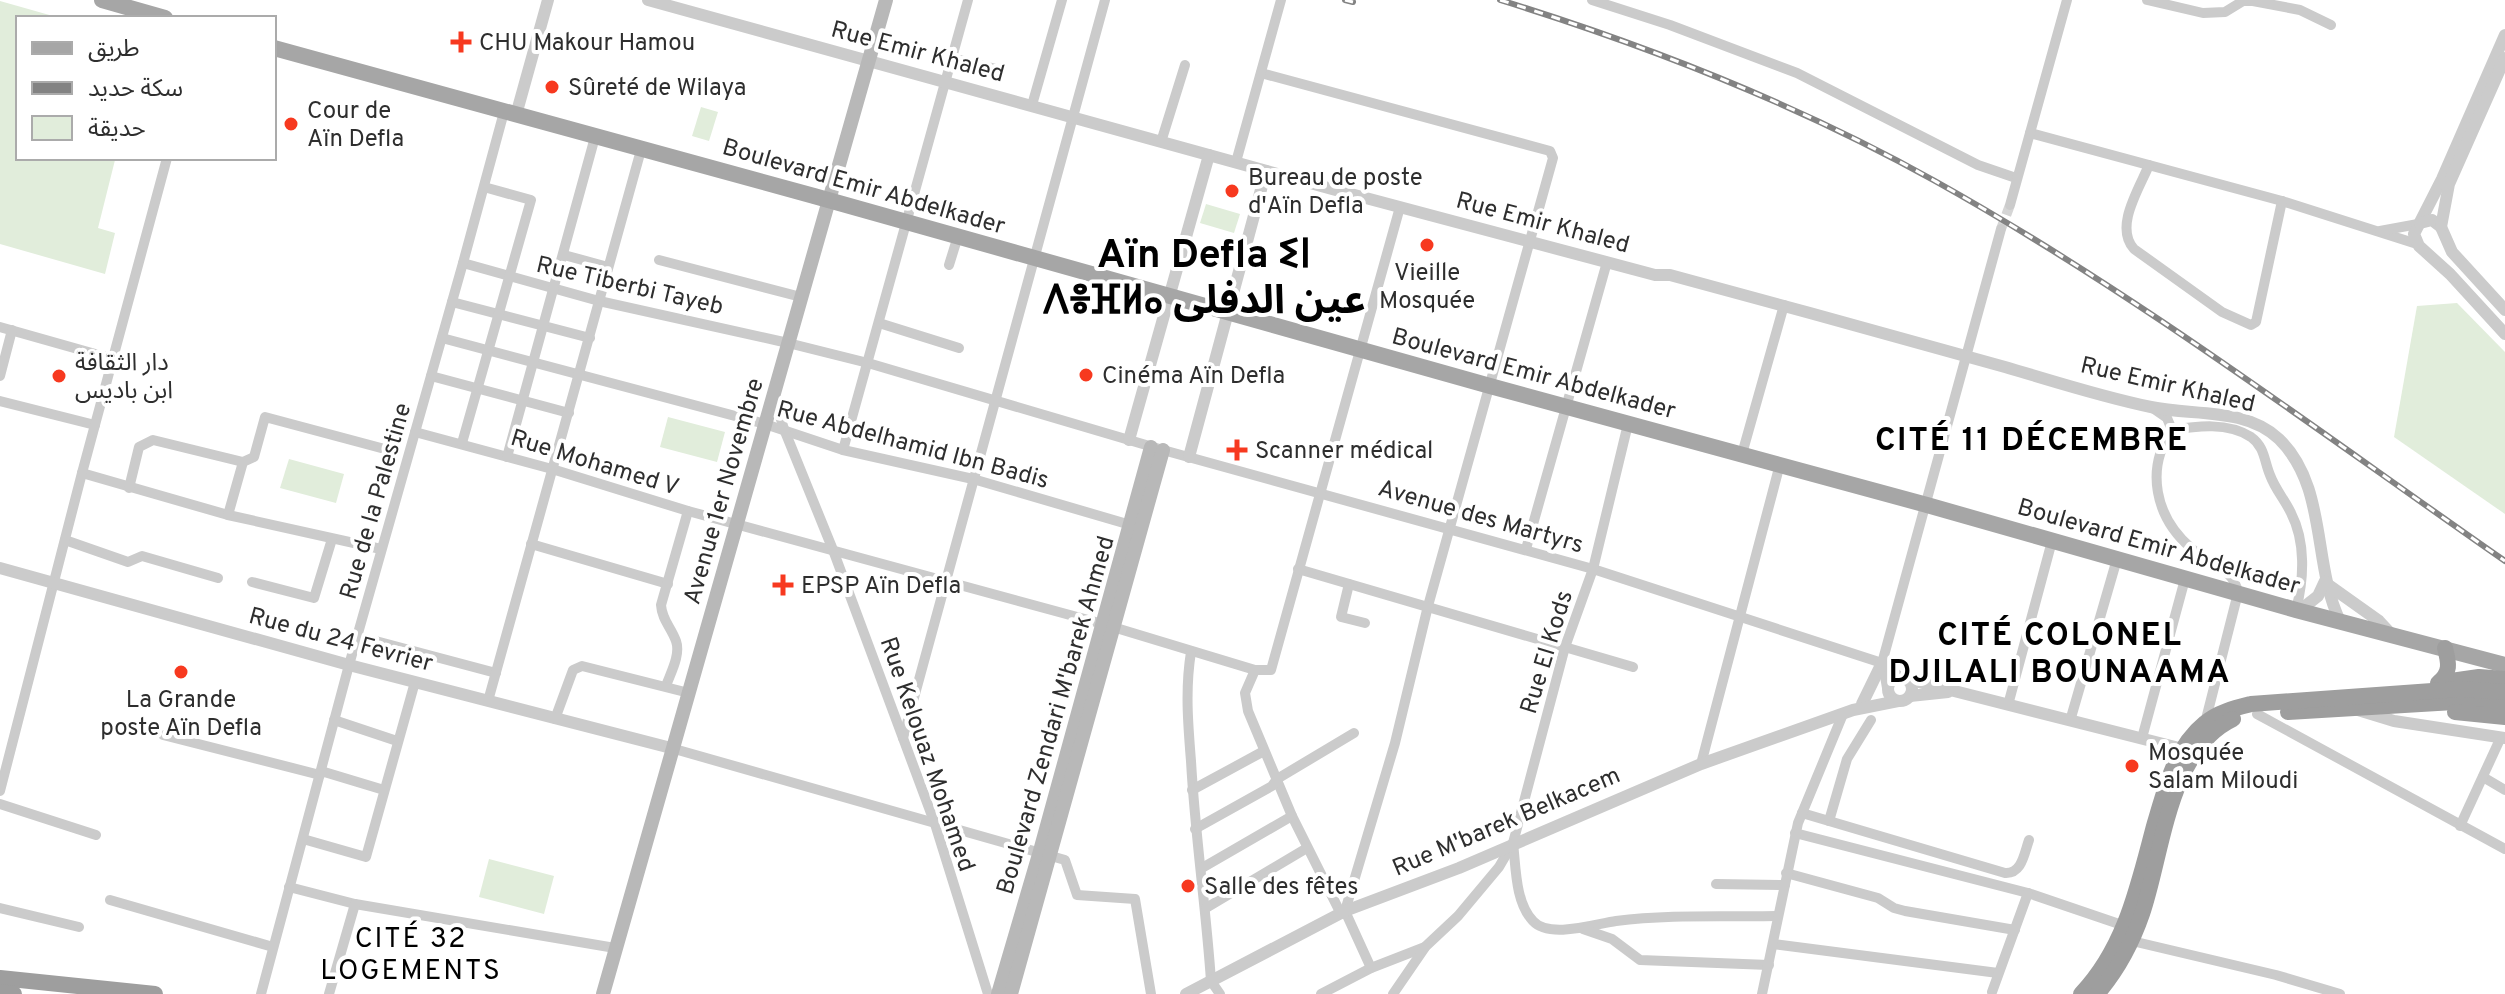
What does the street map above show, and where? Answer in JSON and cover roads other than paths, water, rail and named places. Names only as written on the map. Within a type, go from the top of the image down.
[{"type":"highway","points":[[2438,683],[2448,671],[2445,648]]},
{"type":"highway","points":[[2408,694],[2438,683],[2479,677],[2505,679]]},
{"type":"highway","points":[[2097,994],[2128,934],[2168,777],[2183,749],[2205,723],[2221,713],[2251,704],[2460,689],[2505,692]]},
{"type":"highway","points":[[2081,994],[2143,912],[2183,774],[2195,751],[2209,734],[2222,725],[2257,714],[2454,702],[2505,705]]},
{"type":"highway","points":[[2393,708],[2505,717]]},
{"type":"highway","points":[[0,978],[155,994]]},
{"type":"highway","points":[[0,992],[14,994]]},
{"type":"main road","points":[[102,0],[158,16]]},
{"type":"main road","name":"Avenue 1er Novembre","points":[[603,994],[886,0]]},
{"type":"main road","name":"Boulevard Emir Abdelkader","points":[[276,49],[2185,579],[2505,665]]},
{"type":"main road","name":"Boulevard Zendari M'barek Ahmed","points":[[998,994],[1046,853],[1157,449]]},
{"type":"main road","points":[[1011,994],[1046,853]]},
{"type":"street","points":[[510,113],[548,0]]},
{"type":"street","name":"Rue Emir Khaled","points":[[648,0],[1266,171],[1655,275],[1670,275],[1784,305],[2153,408],[2250,422],[2277,438],[2296,461],[2305,479],[2317,522],[2325,581],[2340,621]]},
{"type":"street","points":[[843,450],[968,0]]},
{"type":"street","points":[[1032,105],[1062,0]]},
{"type":"street","points":[[903,738],[1105,0]]},
{"type":"street","points":[[1236,162],[1281,0]]},
{"type":"street","points":[[1592,0],[1670,25],[1797,73],[1978,165],[2016,178]]},
{"type":"street","points":[[2010,205],[2067,0]]},
{"type":"street","points":[[2147,0],[2203,13],[2229,10],[2240,2],[2248,1],[2300,10],[2331,25]]},
{"type":"street","points":[[2505,35],[2414,234],[2420,246],[2505,334]]},
{"type":"street","points":[[952,58],[996,69]]},
{"type":"street","points":[[2030,133],[2282,201],[2420,246],[2437,247],[2449,184],[2505,58]]},
{"type":"street","points":[[1161,142],[1185,65]]},
{"type":"street","points":[[1261,73],[1550,151],[1553,158],[1428,606],[1395,743],[1343,913]]},
{"type":"street","name":"Rue de la Palestine","points":[[261,994],[381,549],[484,187],[510,113]]},
{"type":"street","points":[[507,457],[595,137]]},
{"type":"street","points":[[488,701],[641,150]]},
{"type":"street","points":[[1129,440],[1209,155]]},
{"type":"street","points":[[0,791],[166,160]]},
{"type":"street","points":[[2149,165],[2125,225],[2126,240],[2222,312],[2251,325],[2256,322],[2282,201]]},
{"type":"street","points":[[1189,457],[1266,171]]},
{"type":"street","points":[[462,443],[531,200],[484,187]]},
{"type":"street","points":[[1400,207],[1322,493],[1298,569],[1633,667]]},
{"type":"street","points":[[2378,231],[2432,220],[2442,231],[2452,252],[2505,310]]},
{"type":"street","points":[[1762,994],[1795,833],[1853,709],[1882,663],[2001,229]]},
{"type":"street","points":[[949,265],[958,236]]},
{"type":"street","points":[[564,255],[608,267]]},
{"type":"street","points":[[659,260],[801,297]]},
{"type":"street","points":[[1526,549],[1607,262]]},
{"type":"street","name":"Rue Tiberbi Tayeb","points":[[463,263],[599,301],[788,343]]},
{"type":"street","points":[[452,302],[590,338]]},
{"type":"street","points":[[1742,454],[1784,305]]},
{"type":"street","points":[[879,323],[959,348]]},
{"type":"street","points":[[0,327],[113,359]]},
{"type":"street","points":[[0,376],[12,330]]},
{"type":"street","name":"Rue Abdelhamid Ibn Badis","points":[[442,338],[784,429],[843,450],[973,479],[1136,527]]},
{"type":"street","name":"Avenue des Martyrs","points":[[788,343],[1593,569],[1882,663],[1903,678]]},
{"type":"street","points":[[431,376],[569,413]]},
{"type":"street","name":"Rue Kelouaz Mohamed","points":[[773,395],[935,824],[988,994]]},
{"type":"street","points":[[0,401],[95,425]]},
{"type":"street","points":[[2153,408],[2167,418],[2172,430]]},
{"type":"street","points":[[129,488],[139,447],[153,440],[243,462],[254,457],[265,417],[381,448]]},
{"type":"street","name":"Rue El Kods","points":[[1513,843],[1565,647],[1593,569],[1628,424]]},
{"type":"street","points":[[2205,723],[2238,593],[2232,575],[2187,545],[2165,514],[2156,480],[2161,446],[2172,430],[2224,428],[2251,438],[2260,446],[2271,478],[2300,531],[2301,593],[2298,610]]},
{"type":"street","name":"Rue Mohamed V","points":[[415,432],[1255,670],[1271,670],[1298,569]]},
{"type":"street","points":[[228,515],[243,462]]},
{"type":"street","points":[[1701,764],[1780,464]]},
{"type":"street","points":[[82,473],[228,515],[381,549]]},
{"type":"street","points":[[666,686],[677,644],[662,616],[661,605],[688,511]]},
{"type":"street","points":[[252,582],[314,598],[332,539]]},
{"type":"street","points":[[65,540],[128,562],[142,556],[218,578]]},
{"type":"street","points":[[2008,705],[2052,541]]},
{"type":"street","points":[[531,544],[668,584]]},
{"type":"street","points":[[2070,721],[2117,559]]},
{"type":"street","name":"Rue du 24 Fevrier","points":[[0,568],[349,665],[671,748]]},
{"type":"street","points":[[2142,738],[2185,579]]},
{"type":"street","points":[[2298,610],[2318,596],[2325,581],[2379,621],[2393,636]]},
{"type":"street","points":[[1349,584],[1341,617],[1365,623]]},
{"type":"street","points":[[357,636],[496,673]]},
{"type":"street","points":[[1191,652],[1186,684],[1195,829],[1202,868],[1211,981],[1220,994]]},
{"type":"street","points":[[1882,663],[1891,697],[1904,698],[1912,687],[1903,678]]},
{"type":"street","points":[[555,719],[573,670],[582,666],[689,693]]},
{"type":"street","points":[[1255,670],[1245,693],[1248,711],[1307,848],[1371,968]]},
{"type":"street","points":[[1888,690],[1891,680],[1903,678],[2183,749]]},
{"type":"street","points":[[303,839],[366,857],[415,682]]},
{"type":"street","name":"Rue M'barek Belkacem","points":[[1853,709],[1888,690]]},
{"type":"street","name":"Rue M'barek Belkacem","points":[[1186,994],[1343,913],[1459,868],[1701,764],[1853,709],[1904,698],[1963,693]]},
{"type":"street","points":[[2355,709],[2394,721],[2503,738],[2460,826]]},
{"type":"street","points":[[2257,714],[2505,849]]},
{"type":"street","points":[[334,720],[397,741]]},
{"type":"street","points":[[1829,821],[1847,759],[1871,720]]},
{"type":"street","points":[[1195,829],[1272,786],[1277,779],[1354,733]]},
{"type":"street","points":[[163,735],[384,790]]},
{"type":"street","points":[[671,748],[1065,860],[1077,895],[1135,899],[1151,994]]},
{"type":"street","points":[[1192,790],[1264,751]]},
{"type":"street","points":[[2483,777],[2505,790]]},
{"type":"street","points":[[0,804],[96,835]]},
{"type":"street","points":[[1802,813],[2012,874],[2017,870],[2029,840]]},
{"type":"street","points":[[1202,868],[1292,816]]},
{"type":"street","points":[[1795,833],[2028,893],[2128,934],[2340,994]]},
{"type":"street","points":[[1513,843],[1524,906],[1533,922],[1549,929],[1581,929],[1638,918],[1777,916]]},
{"type":"street","points":[[1393,994],[1426,946],[1458,916],[1499,867],[1513,843]]},
{"type":"street","points":[[1206,908],[1307,848]]},
{"type":"street","points":[[1716,884],[1786,879],[1878,898],[1905,911],[2015,930]]},
{"type":"street","points":[[289,887],[355,904],[615,948]]},
{"type":"street","points":[[1992,992],[2028,893]]},
{"type":"street","points":[[110,900],[273,947]]},
{"type":"street","points":[[329,994],[355,904]]},
{"type":"street","points":[[0,908],[79,927]]},
{"type":"street","points":[[1581,929],[1612,939],[1640,960],[1769,965]]},
{"type":"street","points":[[1773,944],[1998,973]]},
{"type":"street","points":[[1321,994],[1371,968],[1426,946]]},
{"type":"tunnel","points":[[2001,229],[2010,205]]},
{"type":"railway","points":[[1345,0],[1353,2]]},
{"type":"railway","points":[[1500,0],[1612,37],[1722,79],[1831,127],[1935,181],[2082,269],[2153,316],[2505,561]]},
{"type":"place","name":"CHU Makour Hamou","points":[[461,42]]},
{"type":"place","name":"Sûreté de Wilaya","points":[[552,87]]},
{"type":"place","name":"Cour de Aïn Defla","points":[[291,124]]},
{"type":"place","name":"Bureau de poste d'Aïn Defla","points":[[1232,191]]},
{"type":"place","name":"Vieille Mosquée","points":[[1427,245]]},
{"type":"place","name":"Cinéma Aïn Defla","points":[[1086,375]]},
{"type":"place","name":"دار الثقافة ابن باديس","points":[[59,376]]},
{"type":"place","name":"Scanner médical","points":[[1237,450]]},
{"type":"place","name":"EPSP Aïn Defla","points":[[783,585]]},
{"type":"place","name":"La Grande poste Aïn Defla","points":[[181,672]]},
{"type":"place","name":"Mosquée Salam Miloudi","points":[[2132,766]]},
{"type":"place","name":"Salle des fêtes","points":[[1188,886]]},
{"type":"district","name":"Aïn Defla ⵉⵏ ⴷⴻⴼⵍⴰ عين الدفلى","points":[[1204,276]]},
{"type":"district","name":"CITÉ 11 DÉCEMBRE","points":[[2032,439]]},
{"type":"district","name":"CITÉ COLONEL DJILALI BOUNAAMA","points":[[2060,652]]},
{"type":"district","name":"CITÉ 32 LOGEMENTS","points":[[411,953]]}]
